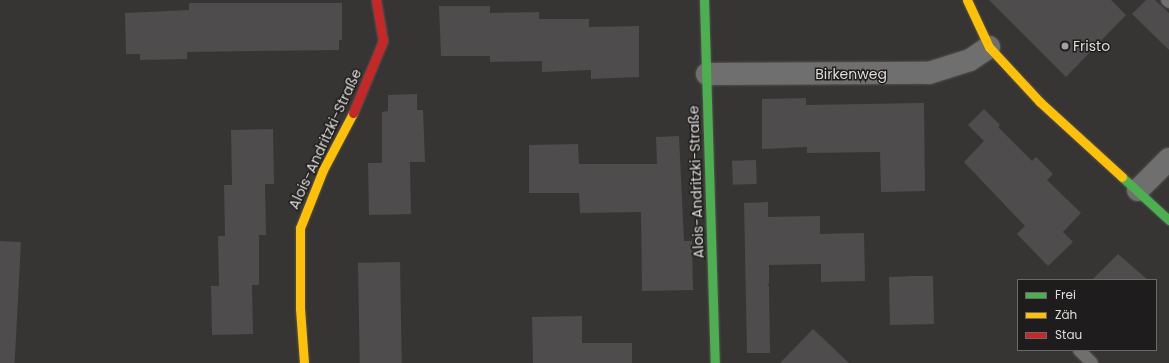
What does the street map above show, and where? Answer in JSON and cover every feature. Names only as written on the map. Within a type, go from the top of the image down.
[{"type":"street","name":"Alois-Andritzki-Straße","points":[[304,363],[300,308],[300,228],[323,170],[347,127],[383,41],[376,0]]},
{"type":"street","name":"Alois-Andritzki-Straße","points":[[704,0],[714,363]]},
{"type":"street","points":[[967,0],[988,47],[1040,102],[1138,190],[1169,220]]},
{"type":"street","name":"Birkenweg","points":[[707,74],[929,73],[970,60],[988,47]]},
{"type":"street","points":[[1138,190],[1169,159]]},
{"type":"lane","points":[[1080,351],[1092,363]]},
{"type":"building","name":"Fristo","points":[[989,0],[1111,0],[1126,15],[1066,77]]},
{"type":"building","points":[[1146,0],[1155,0],[1169,13],[1169,50],[1132,14]]},
{"type":"building","points":[[189,3],[342,3],[342,40],[339,40],[339,50],[187,52],[187,59],[140,60],[140,54],[126,54],[125,13],[189,10]]},
{"type":"building","points":[[439,6],[490,6],[490,13],[539,12],[539,19],[589,19],[589,27],[639,26],[639,77],[591,79],[591,70],[542,72],[542,61],[490,62],[490,56],[441,56]]},
{"type":"building","points":[[417,94],[417,110],[423,110],[425,162],[410,162],[411,214],[369,215],[368,163],[382,163],[382,112],[388,111],[388,95]]},
{"type":"building","points":[[806,98],[806,105],[924,103],[925,191],[881,192],[880,152],[807,153],[807,147],[762,149],[762,99]]},
{"type":"building","points":[[984,109],[1000,125],[998,127],[1032,161],[1036,157],[1053,174],[1047,180],[1081,213],[1063,232],[1073,242],[1048,266],[1017,234],[1025,226],[964,162],[984,141],[968,125]]},
{"type":"building","points":[[273,129],[274,184],[265,184],[266,235],[259,235],[259,285],[252,285],[253,334],[212,335],[211,286],[219,286],[218,236],[225,236],[224,185],[232,185],[231,130]]},
{"type":"building","points":[[679,136],[684,241],[692,241],[693,290],[642,291],[641,212],[580,213],[579,193],[529,193],[529,145],[578,144],[579,164],[657,164],[656,137]]},
{"type":"building","points":[[756,160],[757,184],[733,185],[732,161]]},
{"type":"building","points":[[768,202],[768,217],[820,216],[820,234],[864,233],[865,281],[821,282],[821,264],[769,265],[769,284],[767,284],[769,286],[770,353],[747,353],[744,203]]},
{"type":"building","points":[[0,241],[21,242],[15,363],[0,363]]},
{"type":"building","points":[[1118,254],[1147,279],[1093,279]]},
{"type":"building","points":[[400,262],[402,363],[360,363],[358,263]]},
{"type":"building","points":[[933,276],[934,324],[890,325],[889,277]]},
{"type":"building","points":[[582,316],[582,343],[632,343],[632,363],[533,363],[532,317]]},
{"type":"building","points":[[813,329],[829,344],[849,363],[780,363]]},
{"type":"traffic: fast","points":[[704,0],[715,363]]},
{"type":"traffic: fast","points":[[1122,177],[1169,220]]},
{"type":"traffic: slow","points":[[967,0],[989,47],[1040,102],[1122,177]]},
{"type":"traffic: slow","points":[[304,363],[300,308],[300,228],[323,170],[353,113]]},
{"type":"traffic: jam","points":[[353,113],[383,41],[376,0]]},
{"type":"place","name":"Fristo","points":[[1065,46]]}]
